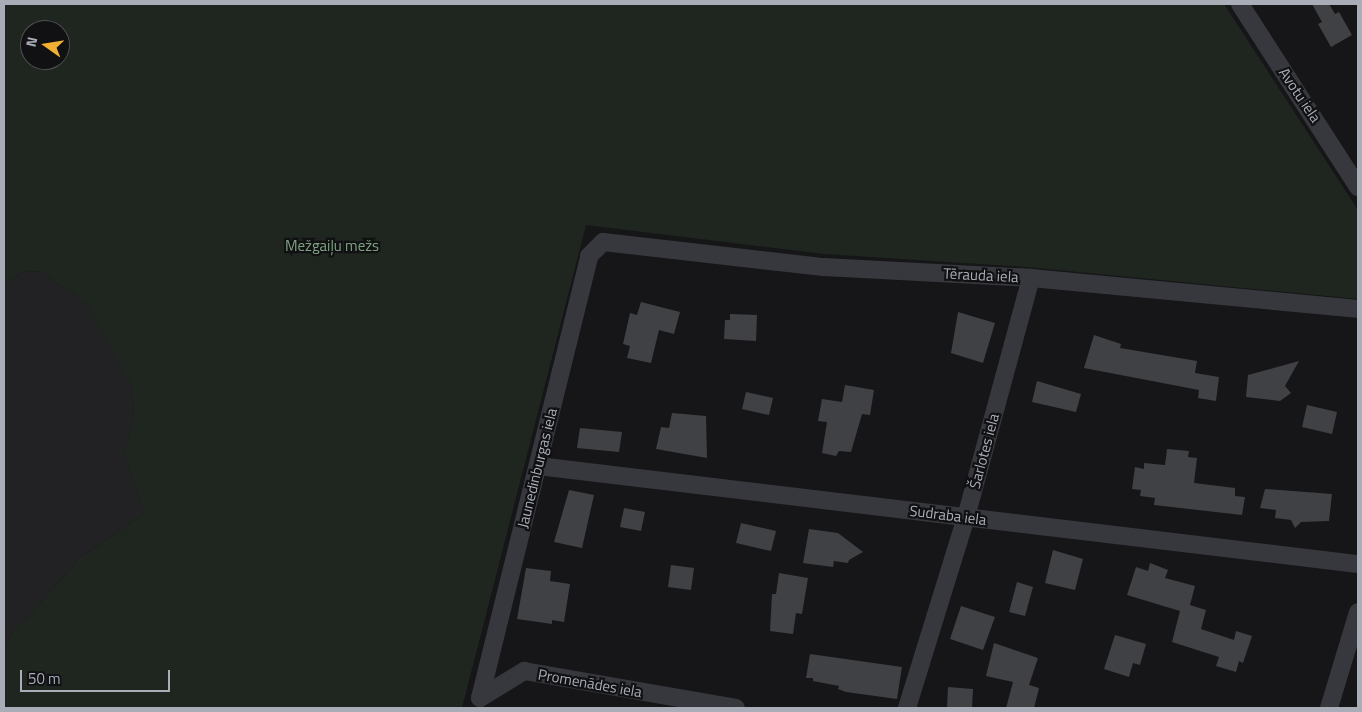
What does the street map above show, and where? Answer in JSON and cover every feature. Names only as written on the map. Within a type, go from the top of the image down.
[{"type":"street","name":"Avotu iela","points":[[1248,7],[1358,187]]},
{"type":"street","name":"Tērauda iela","points":[[603,242],[824,267],[1031,278],[1358,309]]},
{"type":"street","name":"Jaunedinburgas iela","points":[[480,698],[589,256],[603,242]]},
{"type":"street","name":"Šarlotes iela","points":[[907,708],[966,517],[1031,278]]},
{"type":"street","name":"Sudraba iela","points":[[538,466],[1358,564]]},
{"type":"street","points":[[1329,708],[1358,612]]},
{"type":"street","name":"Promenādes iela","points":[[480,698],[524,671],[736,708]]},
{"type":"shaded area","points":[[25,271],[42,272],[86,303],[124,366],[132,385],[134,415],[124,454],[145,513],[81,557],[4,643],[4,284]]},
{"type":"green space","name":"Mežgaiļu mežs","points":[[4,4],[1224,4],[1358,210],[1358,299],[1026,267],[824,254],[586,225],[462,708],[4,708],[4,643],[81,557],[145,513],[124,454],[134,415],[132,385],[86,303],[42,272],[25,271],[4,284]]},
{"type":"building","points":[[1312,4],[1329,4],[1335,14],[1339,12],[1352,35],[1331,47],[1318,24],[1322,22]]},
{"type":"building","points":[[641,302],[680,312],[674,334],[659,330],[651,363],[627,358],[630,346],[623,344],[630,313],[637,315]]},
{"type":"building","points":[[958,312],[995,323],[983,363],[951,353]]},
{"type":"building","points":[[730,314],[757,315],[756,341],[724,339],[725,320],[730,320]]},
{"type":"building","points":[[1094,335],[1121,344],[1120,348],[1197,361],[1195,373],[1219,377],[1216,401],[1198,398],[1199,390],[1084,368]]},
{"type":"building","points":[[1299,361],[1285,386],[1291,393],[1280,401],[1246,397],[1248,375]]},
{"type":"building","points":[[1037,381],[1081,394],[1076,412],[1032,402]]},
{"type":"building","points":[[845,385],[874,390],[870,415],[862,414],[851,452],[839,451],[836,456],[822,453],[827,422],[818,421],[822,399],[842,402]]},
{"type":"building","points":[[746,392],[773,398],[769,415],[742,409]]},
{"type":"building","points":[[1307,405],[1337,412],[1332,434],[1302,427]]},
{"type":"building","points":[[672,413],[706,416],[707,458],[656,449],[661,427],[669,428]]},
{"type":"building","points":[[580,428],[622,432],[619,452],[577,448]]},
{"type":"building","points":[[1167,449],[1189,451],[1188,457],[1197,458],[1194,483],[1235,488],[1235,496],[1245,497],[1242,515],[1154,505],[1155,498],[1140,496],[1141,490],[1132,489],[1135,467],[1144,469],[1144,463],[1165,465]]},
{"type":"building","points":[[1265,489],[1332,494],[1329,521],[1301,522],[1295,528],[1291,520],[1275,518],[1276,510],[1260,508]]},
{"type":"building","points":[[569,490],[594,495],[582,548],[554,542]]},
{"type":"building","points":[[624,508],[645,512],[641,531],[620,527]]},
{"type":"building","points":[[741,523],[776,531],[771,551],[736,543]]},
{"type":"building","points":[[809,529],[838,533],[863,552],[849,560],[848,563],[834,561],[833,567],[803,563]]},
{"type":"building","points":[[1053,550],[1083,559],[1075,590],[1045,583]]},
{"type":"building","points":[[1150,563],[1168,570],[1165,578],[1195,586],[1190,605],[1206,610],[1201,629],[1234,640],[1236,631],[1252,636],[1243,663],[1239,661],[1236,672],[1216,666],[1219,657],[1172,642],[1180,611],[1127,595],[1136,567],[1148,571]]},
{"type":"building","points":[[671,565],[694,568],[691,590],[668,587]]},
{"type":"building","points":[[526,568],[551,571],[550,581],[570,584],[564,622],[552,620],[552,624],[517,619]]},
{"type":"building","points":[[779,573],[808,578],[802,614],[796,613],[793,634],[770,631],[772,594],[776,594]]},
{"type":"building","points":[[1017,582],[1033,587],[1025,616],[1009,612]]},
{"type":"building","points":[[961,606],[995,617],[983,650],[950,639]]},
{"type":"building","points":[[1115,635],[1146,644],[1140,665],[1133,663],[1129,677],[1104,669]]},
{"type":"building","points":[[994,643],[1038,658],[1029,685],[1039,688],[1034,708],[1006,708],[1013,682],[986,676]]},
{"type":"building","points":[[810,654],[902,667],[897,699],[846,692],[838,689],[839,686],[813,681],[813,678],[806,678]]},
{"type":"building","points":[[948,687],[973,689],[972,708],[947,708]]}]
